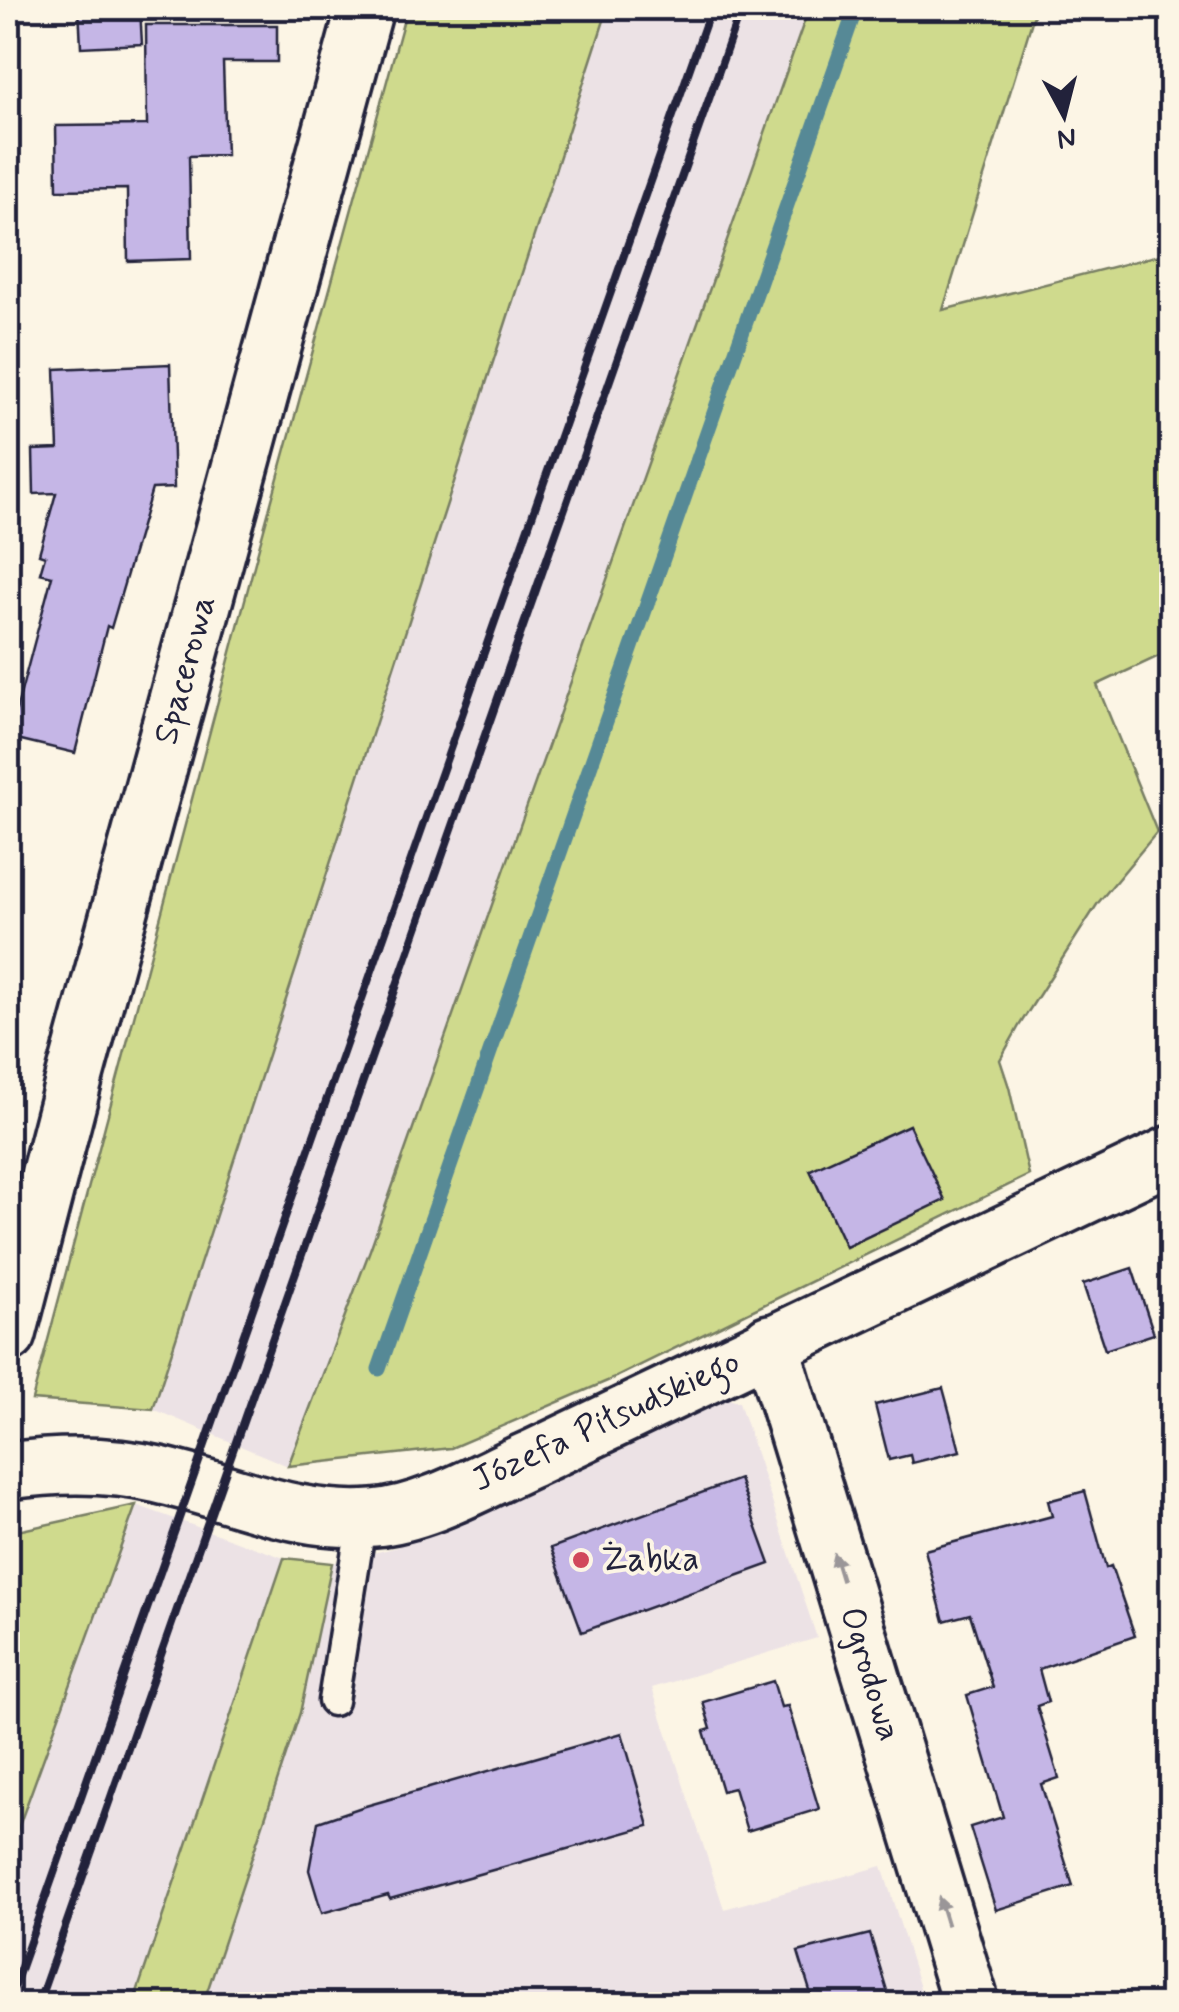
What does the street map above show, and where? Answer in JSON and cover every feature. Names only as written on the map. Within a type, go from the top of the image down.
[{"type":"street","name":"Spacerowa","points":[[8,1334],[365,8]]},
{"type":"street","name":"Józefa Piłsudskiego","points":[[8,1470],[79,1465],[122,1469],[158,1474],[263,1506],[332,1518],[396,1514],[429,1505],[531,1460],[1172,1154]]},
{"type":"street","name":"Ogrodowa","points":[[770,1344],[971,2004]]},
{"type":"lane","points":[[333,1701],[362,1518]]},
{"type":"shaded area","points":[[608,8],[809,8],[370,1250],[288,1466],[153,1409]]},
{"type":"shaded area","points":[[728,1399],[739,1402],[817,1638],[652,1688],[724,1909],[882,1866],[925,2004],[203,2004],[300,1713],[332,1563],[394,1548]]},
{"type":"shaded area","points":[[136,1505],[284,1558],[133,2004],[8,2004],[8,1856]]},
{"type":"green space","points":[[407,8],[608,8],[153,1409],[32,1400],[259,547]]},
{"type":"green space","points":[[809,8],[1036,8],[943,310],[1171,252],[1172,650],[1097,685],[1157,832],[1098,903],[1000,1060],[1029,1175],[612,1379],[451,1448],[288,1466],[370,1250]]},
{"type":"green space","points":[[136,1505],[8,1856],[8,1533]]},
{"type":"green space","points":[[284,1558],[332,1563],[300,1713],[203,2004],[133,2004]]},
{"type":"building","points":[[79,8],[140,8],[142,44],[81,47]]},
{"type":"building","points":[[146,25],[277,25],[277,62],[223,62],[226,155],[189,156],[191,259],[128,261],[127,189],[57,190],[56,126],[147,125]]},
{"type":"building","points":[[170,364],[174,488],[152,489],[111,628],[107,626],[75,753],[9,737],[52,576],[40,573],[45,556],[39,554],[56,493],[34,494],[33,450],[58,449],[55,369]]},
{"type":"building","points":[[909,1125],[945,1200],[846,1247],[810,1170]]},
{"type":"building","points":[[1132,1268],[1154,1334],[1105,1350],[1083,1284]]},
{"type":"building","points":[[943,1388],[960,1451],[912,1463],[910,1455],[889,1460],[875,1405]]},
{"type":"building","points":[[739,1479],[770,1564],[582,1632],[551,1548]]},
{"type":"building","points":[[1085,1491],[1106,1568],[1111,1566],[1135,1636],[1039,1669],[1048,1702],[1037,1706],[1059,1778],[1041,1784],[1073,1886],[996,1910],[970,1827],[1003,1817],[967,1695],[993,1687],[970,1614],[944,1621],[925,1550],[1052,1516],[1048,1501]]},
{"type":"building","points":[[773,1681],[781,1707],[788,1706],[819,1809],[747,1831],[734,1788],[722,1791],[704,1731],[711,1729],[703,1702]]},
{"type":"building","points":[[622,1733],[649,1826],[390,1899],[388,1895],[322,1913],[309,1870],[318,1822]]},
{"type":"building","points":[[870,1934],[891,2004],[814,2004],[798,1952]]},
{"type":"waterway","points":[[379,1369],[856,8]]},
{"type":"railway","points":[[8,2004],[711,8]]},
{"type":"railway","points":[[38,2004],[741,8]]},
{"type":"place","name":"Żabka","points":[[581,1560]]}]
